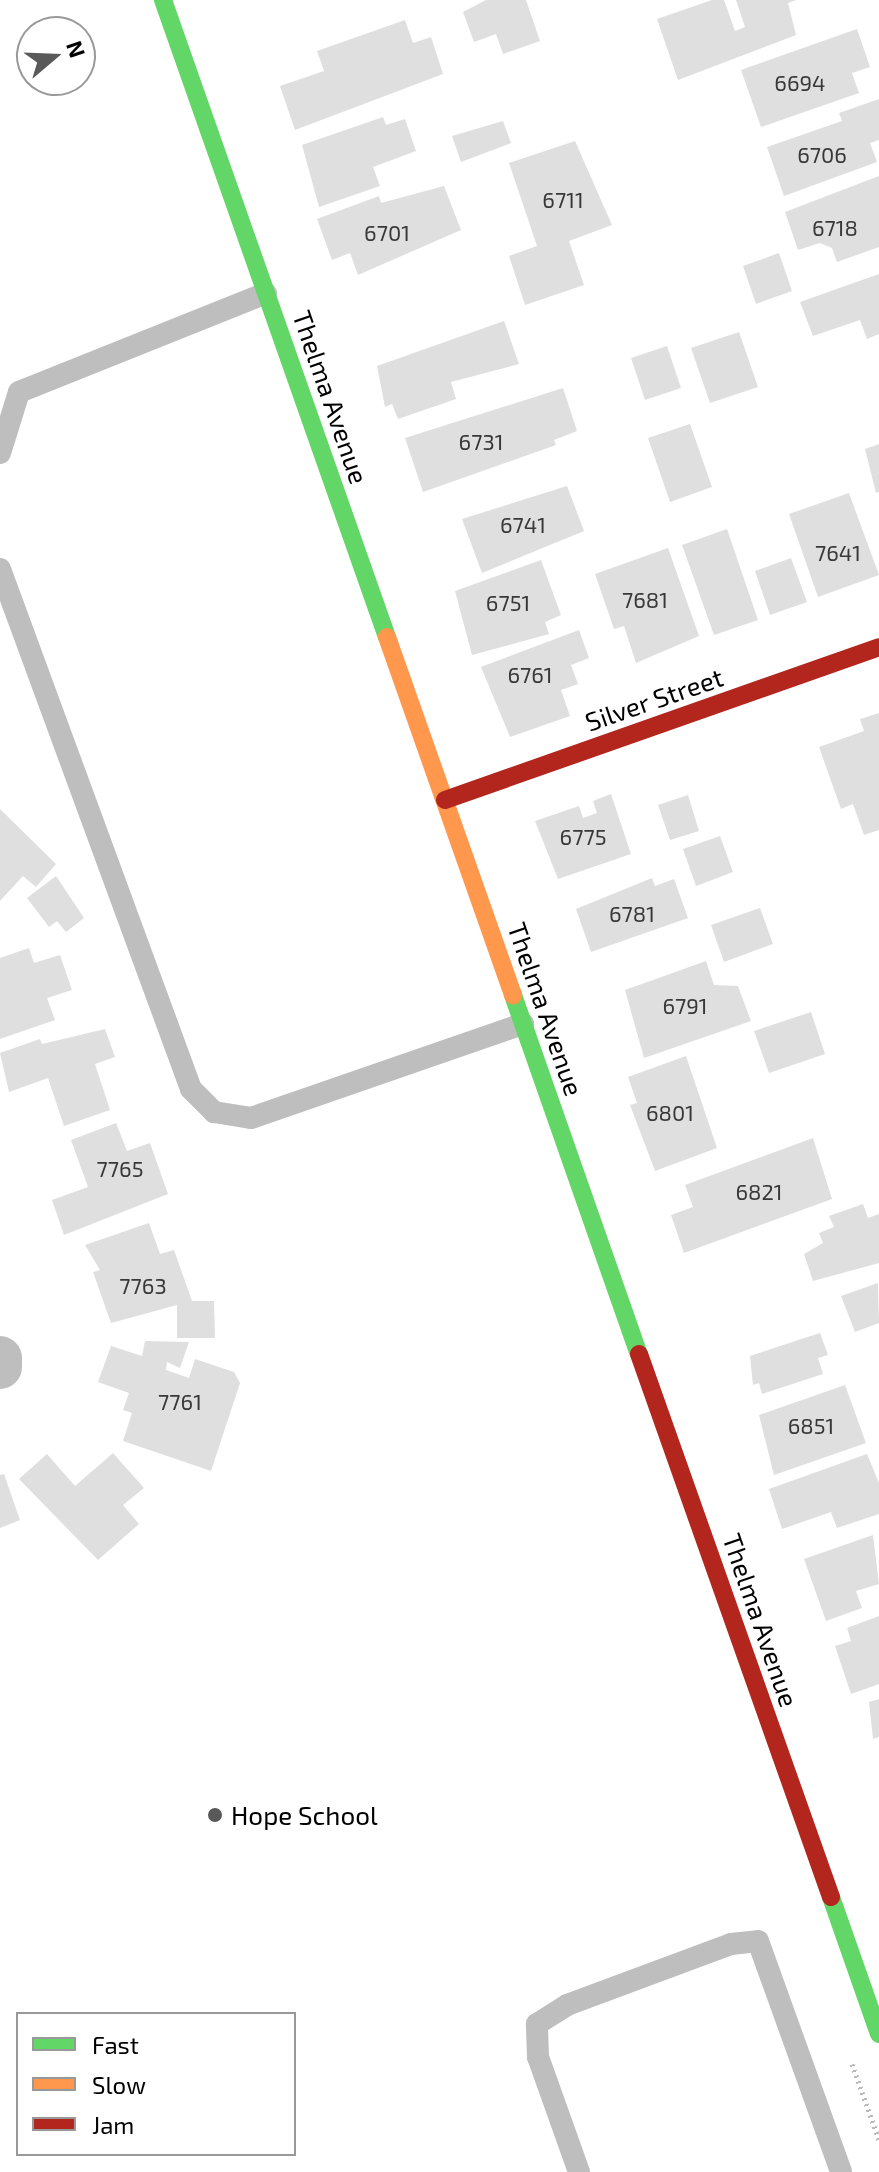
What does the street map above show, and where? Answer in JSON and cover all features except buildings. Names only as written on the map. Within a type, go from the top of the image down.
[{"type":"street","name":"Thelma Avenue","points":[[163,0],[879,2034]]},
{"type":"street","name":"Silver Street","points":[[445,800],[879,647]]},
{"type":"lane","points":[[0,453],[19,392],[266,293]]},
{"type":"lane","points":[[0,569],[191,1089],[214,1112],[251,1118],[523,1024]]},
{"type":"lane","points":[[579,2172],[538,2057],[537,2024],[567,2005],[731,1944],[758,1941],[841,2172]]},
{"type":"traffic: fast","points":[[163,0],[387,637]]},
{"type":"traffic: fast","points":[[513,995],[639,1354]]},
{"type":"traffic: fast","points":[[831,1897],[879,2034]]},
{"type":"traffic: slow","points":[[387,637],[513,995]]},
{"type":"traffic: jam","points":[[445,800],[879,647]]},
{"type":"traffic: jam","points":[[639,1354],[831,1897]]},
{"type":"place","name":"Hope School","points":[[215,1815]]}]
